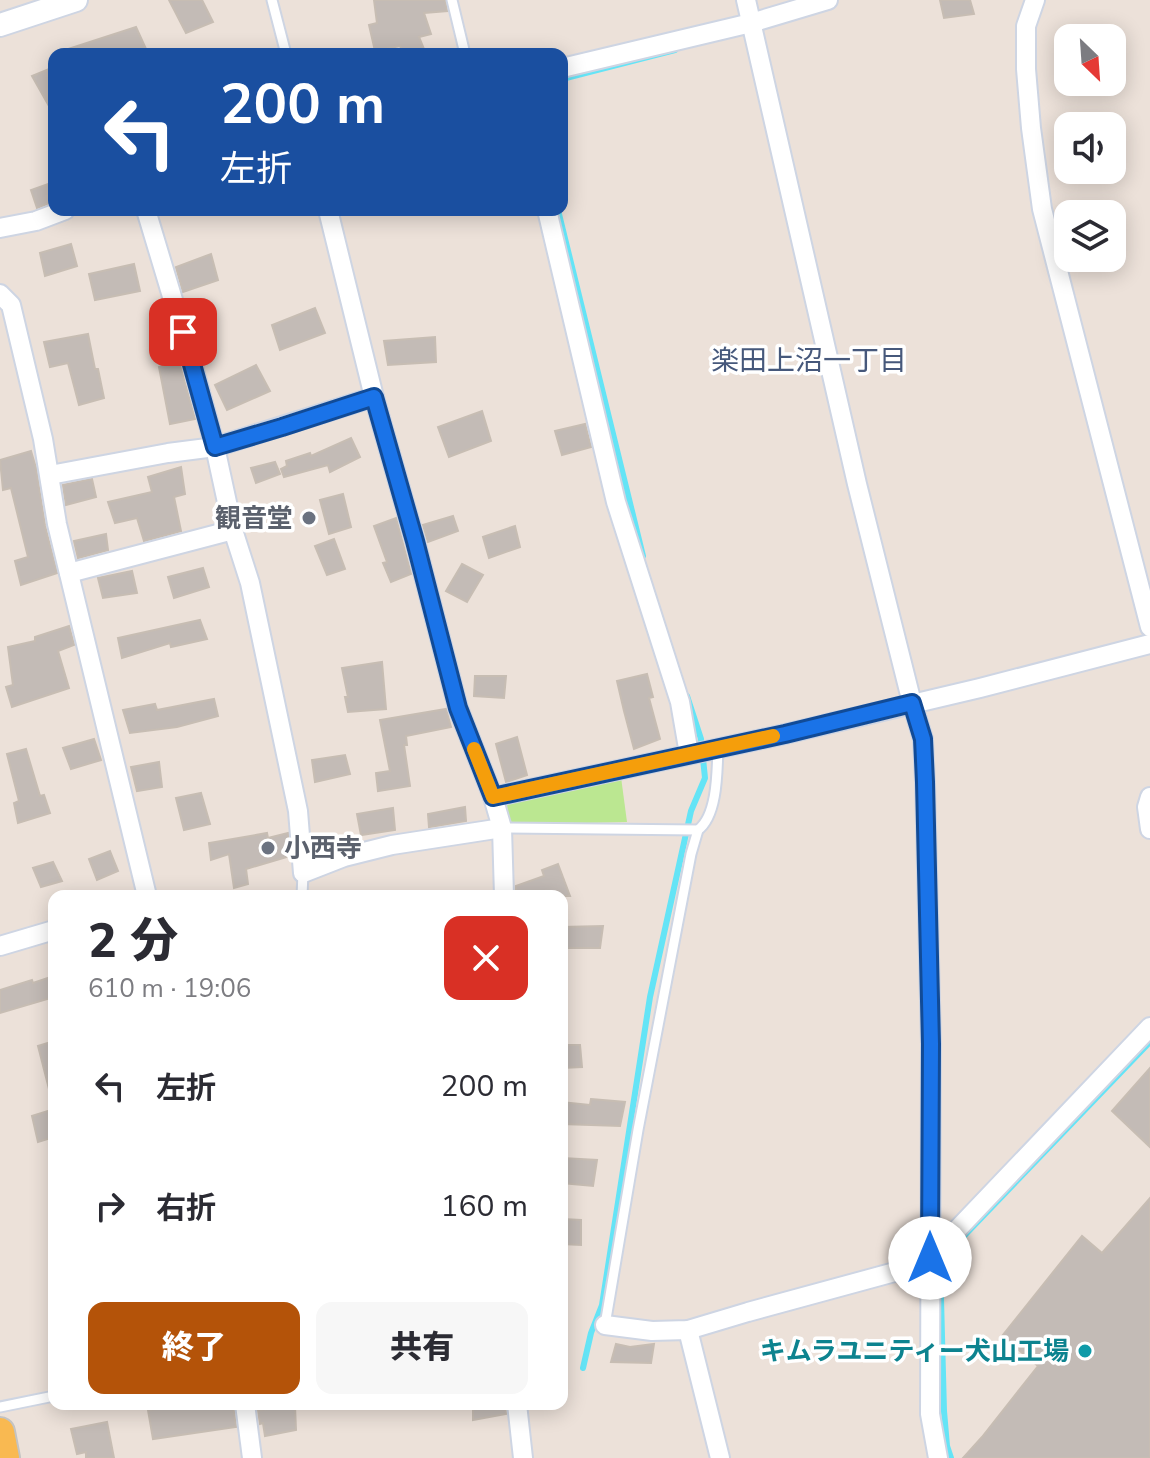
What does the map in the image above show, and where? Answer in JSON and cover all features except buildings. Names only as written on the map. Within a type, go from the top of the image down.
[{"type":"main road","points":[[0,1432],[5,1458]]},
{"type":"street","points":[[0,25],[76,0]]},
{"type":"street","points":[[746,0],[857,484],[923,739],[931,1044],[930,1414],[938,1458]]},
{"type":"street","points":[[568,67],[751,23],[828,0]]},
{"type":"street","points":[[1035,0],[1026,26],[1026,69],[1042,209],[1150,627]]},
{"type":"street","points":[[0,228],[49,216]]},
{"type":"street","points":[[148,216],[192,363],[233,530],[250,583],[298,811],[303,873],[344,857],[392,845],[502,828]]},
{"type":"street","points":[[329,216],[374,397],[458,708],[502,828],[504,890]]},
{"type":"street","points":[[548,216],[616,502],[680,702],[689,754]]},
{"type":"street","points":[[0,294],[11,305],[50,475],[57,524],[146,890]]},
{"type":"street","points":[[50,475],[215,447],[374,397]]},
{"type":"street","points":[[69,573],[233,530]]},
{"type":"street","points":[[493,797],[785,734],[1150,644]]},
{"type":"street","points":[[1150,797],[1147,807],[1150,829]]},
{"type":"street","points":[[0,946],[48,932]]},
{"type":"street","points":[[605,1325],[652,1331],[688,1330],[902,1270],[930,1258],[1150,1027]]},
{"type":"street","points":[[688,1330],[720,1458]]},
{"type":"street","points":[[246,1410],[252,1458]]},
{"type":"street","points":[[518,1410],[523,1458]]},
{"type":"lane","points":[[272,0],[284,48]]},
{"type":"lane","points":[[452,0],[464,48]]},
{"type":"lane","points":[[502,828],[698,830],[703,827],[710,811],[717,781],[718,747]]},
{"type":"lane","points":[[605,1325],[638,1130],[698,830]]},
{"type":"lane","points":[[302,890],[303,873]]},
{"type":"lane","points":[[0,1407],[48,1397]]},
{"type":"green space","points":[[621,777],[627,822],[508,825],[507,802]]},
{"type":"waterway","points":[[568,77],[675,50]]},
{"type":"waterway","points":[[559,216],[643,556]]},
{"type":"waterway","points":[[583,1368],[591,1333],[602,1305],[650,997],[691,811],[705,778],[701,739],[687,696]]},
{"type":"waterway","points":[[951,1458],[944,1411],[940,1261],[1150,1042]]},
{"type":"slow traffic","points":[[474,749],[493,797],[773,736]]},
{"type":"place","name":"観音堂","points":[[309,518]]},
{"type":"place","name":"小西寺","points":[[268,848]]},
{"type":"place","name":"キムラユニティー犬山工場","points":[[1085,1351]]},
{"type":"district","name":"楽田上沼一丁目","points":[[809,360]]},
{"type":"route","points":[[183,332],[215,447],[374,397],[458,708],[493,797],[785,734],[912,703],[923,739],[925,782],[931,1044],[930,1258]]}]
